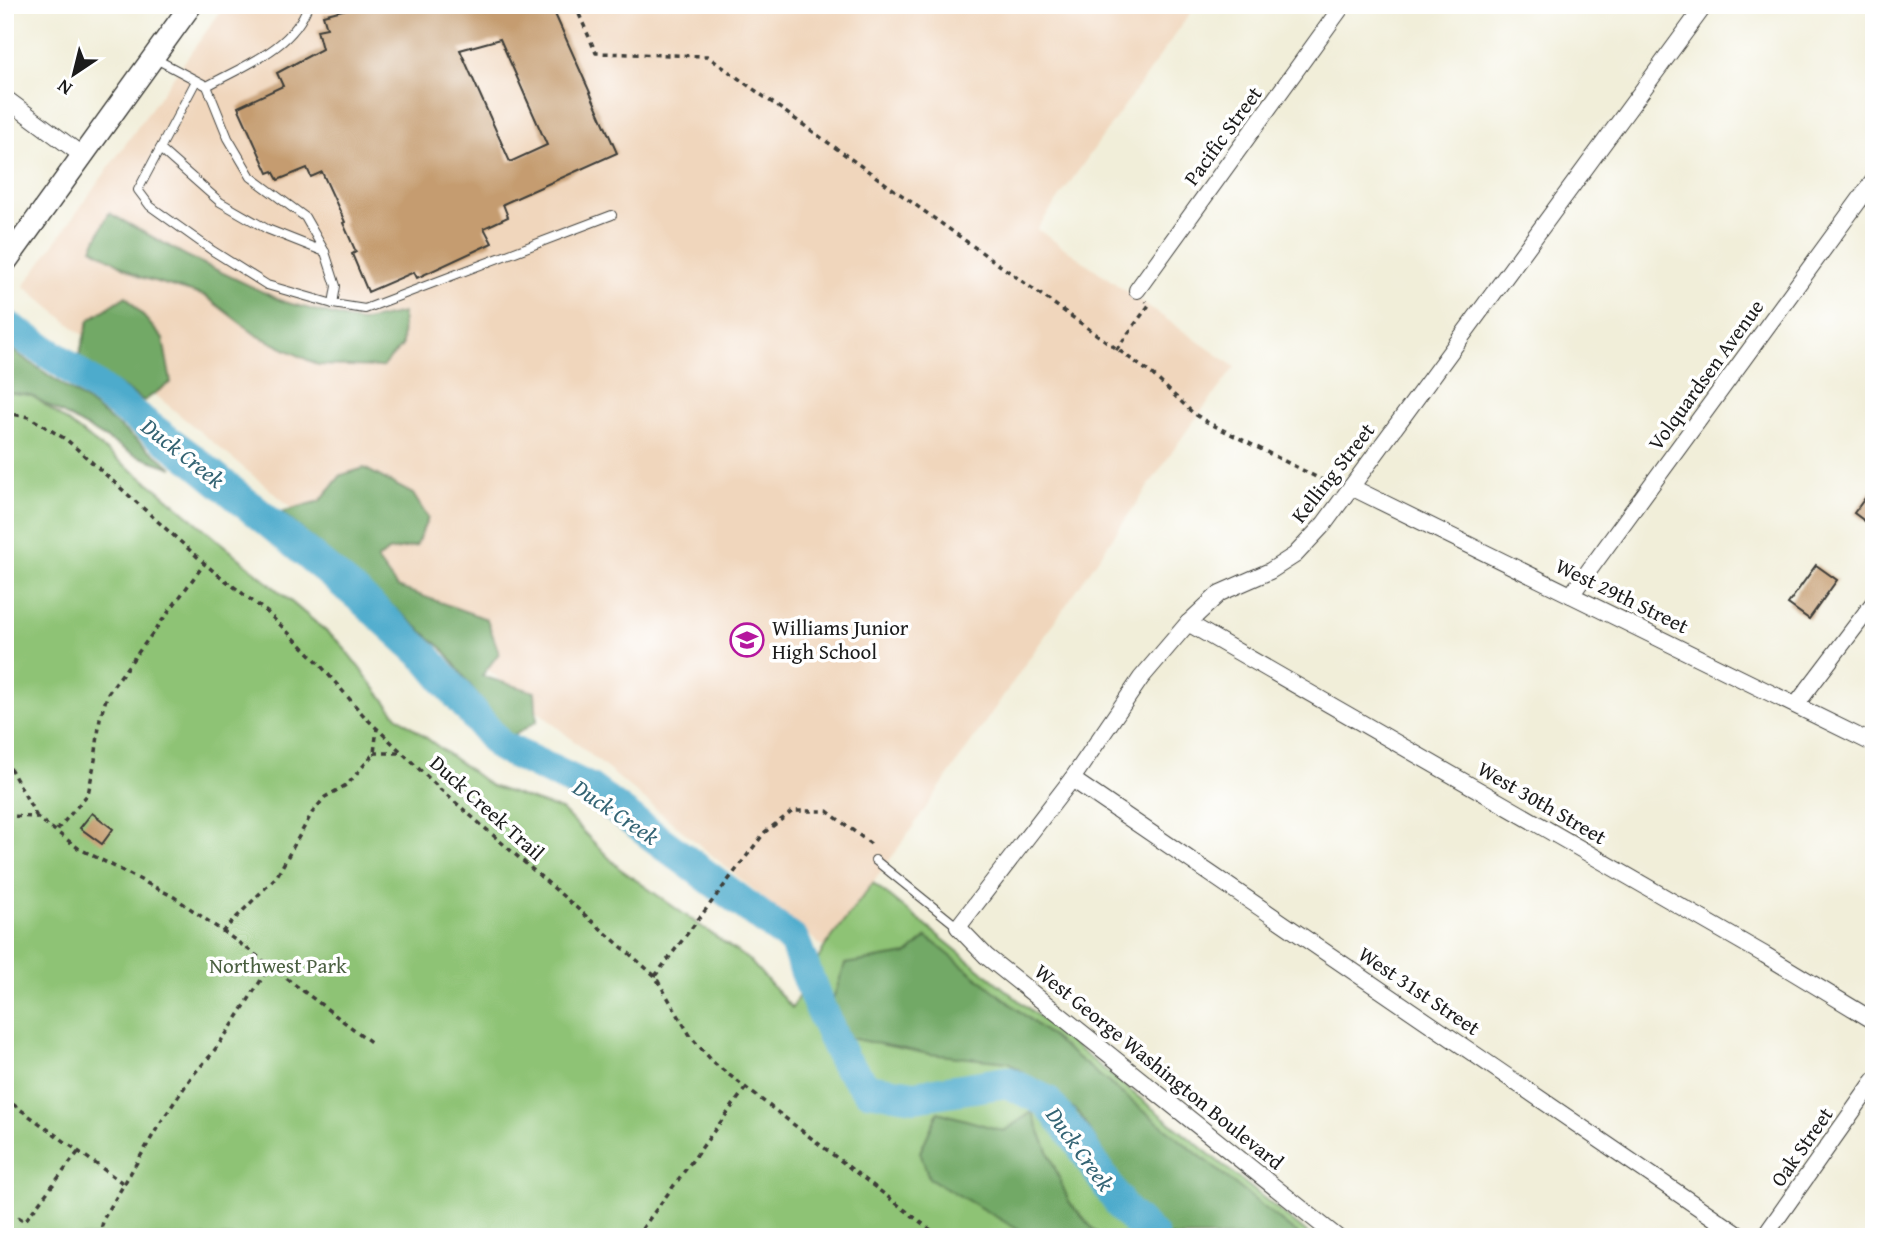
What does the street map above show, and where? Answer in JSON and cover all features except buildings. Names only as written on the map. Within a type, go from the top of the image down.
[{"type":"main road","points":[[5,263],[191,5]]},
{"type":"street","name":"Pacific Street","points":[[1137,290],[1343,5]]},
{"type":"street","name":"Kelling Street","points":[[958,927],[1072,779],[1140,678],[1188,624],[1220,593],[1270,571],[1295,555],[1324,524],[1705,5]]},
{"type":"street","points":[[5,97],[83,156]]},
{"type":"street","name":"Volquardsen Avenue","points":[[1571,595],[1874,180]]},
{"type":"street","name":"West 29th Street","points":[[1352,487],[1874,744]]},
{"type":"street","points":[[1796,705],[1874,602]]},
{"type":"street","name":"West 30th Street","points":[[1188,624],[1765,955],[1874,1021]]},
{"type":"street","name":"West 31st Street","points":[[1072,779],[1742,1237]]},
{"type":"street","name":"West George Washington Boulevard","points":[[958,927],[986,956],[1337,1237]]},
{"type":"street","name":"Oak Street","points":[[1764,1237],[1874,1081]]},
{"type":"lane","points":[[207,86],[270,51],[292,34],[308,5]]},
{"type":"lane","points":[[154,58],[207,86],[228,138],[251,177],[305,217],[325,252],[336,286],[333,304]]},
{"type":"lane","points":[[196,81],[138,190],[150,206],[267,285],[333,304],[365,309],[612,215]]},
{"type":"lane","points":[[160,149],[220,202],[267,229],[325,252]]},
{"type":"lane","points":[[875,860],[958,927]]},
{"type":"path","points":[[575,5],[596,53],[707,56],[1152,374],[1193,413],[1335,486],[1352,487]]},
{"type":"path","points":[[1116,350],[1149,305],[1137,290]]},
{"type":"path","name":"Duck Creek Trail","points":[[5,413],[29,417],[67,440],[205,563],[268,613],[315,659],[377,728],[440,789],[655,976],[691,1037],[715,1064],[940,1237]]},
{"type":"path","points":[[56,831],[88,794],[100,718],[108,693],[205,563]]},
{"type":"path","points":[[222,932],[277,876],[312,813],[325,797],[348,784],[374,753],[377,728]]},
{"type":"path","points":[[374,753],[402,753]]},
{"type":"path","points":[[5,759],[37,817],[78,848],[174,897],[372,1043]]},
{"type":"path","points":[[655,976],[765,832],[793,811],[827,811],[871,844],[875,860]]},
{"type":"path","points":[[5,816],[37,817]]},
{"type":"path","points":[[99,1237],[104,1218],[159,1125],[192,1076],[231,1027],[270,966]]},
{"type":"path","points":[[636,1237],[745,1088]]},
{"type":"path","points":[[5,1102],[7,1100],[124,1184]]},
{"type":"path","points":[[18,1217],[25,1221],[79,1151]]},
{"type":"shaded area","name":"Williams Junior High School","points":[[225,5],[1196,5],[1037,229],[1235,367],[1190,426],[894,854],[824,948],[24,286]]},
{"type":"green space","points":[[109,213],[185,255],[284,302],[360,322],[403,313],[402,346],[382,367],[318,365],[256,335],[205,296],[140,277],[92,248]]},
{"type":"green space","points":[[126,296],[163,339],[171,382],[144,401],[78,359],[89,320]]},
{"type":"green space","points":[[5,345],[85,400],[173,468],[135,455],[30,395],[5,392]]},
{"type":"green space","name":"Northwest Park","points":[[5,375],[157,489],[340,643],[397,716],[491,786],[562,810],[619,868],[750,961],[792,1008],[824,948],[873,883],[1312,1237],[5,1237]]},
{"type":"green space","points":[[364,468],[413,494],[428,518],[416,546],[388,551],[377,560],[397,587],[487,619],[499,653],[482,676],[535,692],[537,721],[510,738],[443,649],[281,512],[320,501],[341,475]]},
{"type":"green space","points":[[927,937],[1301,1237],[1166,1237],[1141,1213],[1079,1113],[1008,1062],[929,1054],[850,1038],[832,1002],[845,964],[907,954]]},
{"type":"green space","points":[[938,1112],[1004,1131],[1032,1112],[1069,1202],[1100,1237],[1031,1237],[929,1178],[920,1152]]},
{"type":"waterway","name":"Duck Creek","points":[[5,325],[61,361],[191,458],[361,598],[426,657],[500,746],[590,789],[794,941],[844,1061],[867,1089],[915,1096],[1007,1082],[1046,1101],[1077,1139],[1123,1209],[1153,1237]]},
{"type":"place","name":"Williams Junior High School","points":[[747,640]]}]
